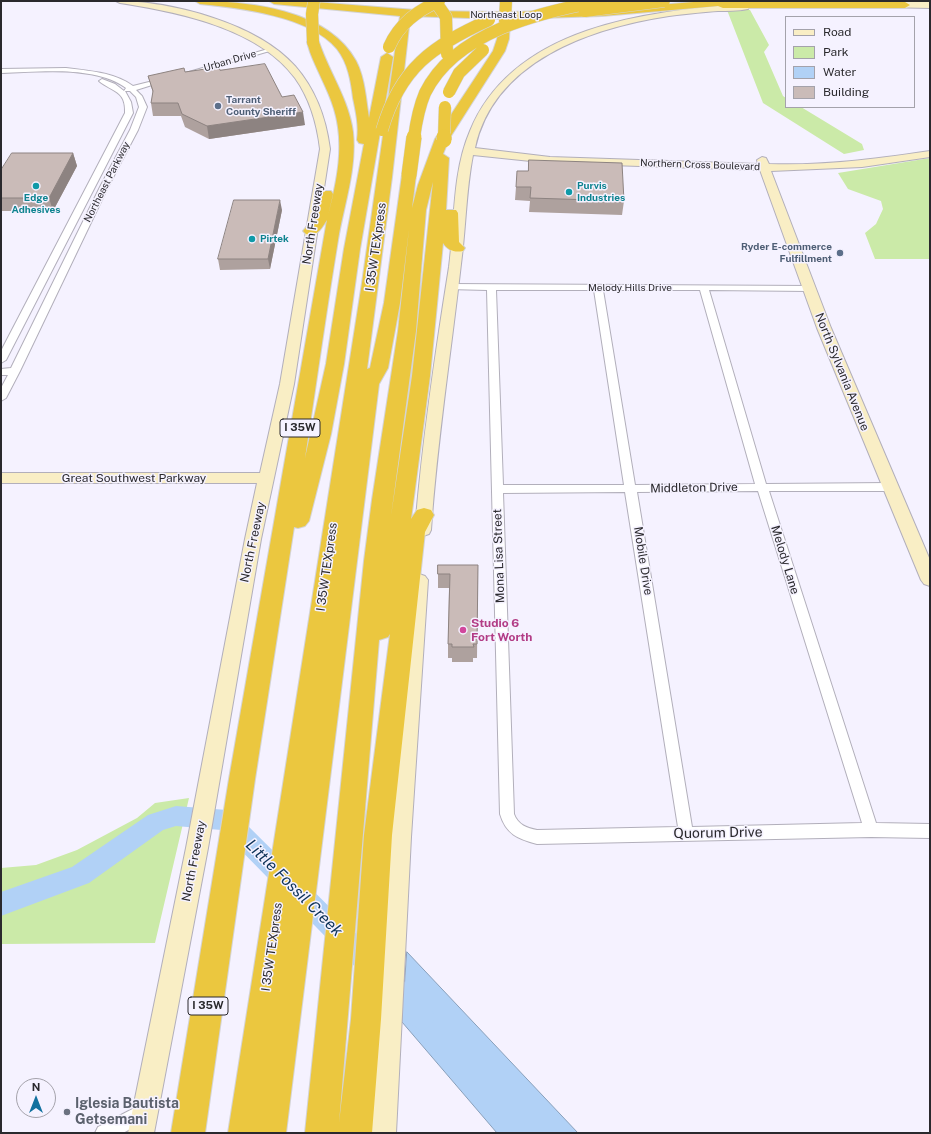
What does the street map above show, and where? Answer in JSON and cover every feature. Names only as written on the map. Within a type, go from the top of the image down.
[{"type":"highway","points":[[200,1],[248,6],[291,18],[326,35],[344,51],[354,70],[366,131],[357,202],[360,210]]},
{"type":"highway","name":"Northeast Loop","points":[[274,1],[362,11],[459,15],[581,14],[738,1]]},
{"type":"highway","name":"North Freeway","points":[[188,1133],[243,775],[330,245],[346,164],[347,138],[345,125],[313,42],[312,14],[314,1]]},
{"type":"highway","points":[[334,1],[397,3],[451,2]]},
{"type":"highway","name":"I 35W TEXpress","points":[[299,829],[327,693],[344,583],[370,383],[409,18],[406,1]]},
{"type":"highway","name":"I 35W TEXpress","points":[[245,1133],[285,929],[299,829],[336,508],[409,18],[416,1]]},
{"type":"highway","points":[[362,687],[374,668],[405,494],[421,376],[438,220],[445,107],[447,22],[444,11],[435,1]]},
{"type":"highway","points":[[243,775],[258,754],[295,531],[320,434],[335,364],[360,210],[389,47],[392,38],[407,20],[440,1]]},
{"type":"highway","points":[[322,1133],[362,687],[382,500],[407,331],[419,210],[430,168],[442,140],[500,51],[503,39],[506,1]]},
{"type":"highway","points":[[336,508],[331,498],[348,375],[354,299],[382,130],[389,103],[397,89],[415,66],[450,39],[478,25],[517,10],[549,1]]},
{"type":"highway","points":[[370,383],[379,368],[392,303],[409,175],[422,102],[433,80],[451,60],[484,37],[508,26],[551,12],[601,1]]},
{"type":"highway","points":[[445,107],[449,92],[464,68],[481,52],[509,35],[541,23],[582,12],[619,5],[664,1]]},
{"type":"highway","points":[[694,5],[800,3],[905,5]]},
{"type":"highway","points":[[311,231],[320,220],[332,164],[333,138],[328,94],[330,88]]},
{"type":"highway","points":[[457,248],[451,242],[451,168],[459,131],[473,102],[471,94]]},
{"type":"highway","points":[[355,1133],[366,1019],[378,836],[414,532],[424,515]]},
{"type":"highway","name":"I 35W TEXpress","points":[[270,1133],[285,929]]},
{"type":"main road","name":"North Freeway","points":[[120,1],[169,9],[193,16],[245,36],[281,57],[297,75],[313,102],[322,129],[324,149],[287,384],[250,554],[197,848],[143,1122]]},
{"type":"main road","points":[[383,1133],[400,837],[424,515],[443,344],[470,147],[486,108],[504,83],[533,60],[575,39],[622,23],[690,11],[725,8],[930,4]]},
{"type":"main road","name":"Northern Cross Boulevard","points":[[764,164],[820,160],[930,146]]},
{"type":"main road","name":"Northern Cross Boulevard","points":[[470,147],[550,160],[629,159],[832,166],[930,154]]},
{"type":"main road","name":"North Sylvania Avenue","points":[[764,164],[808,288],[930,580]]},
{"type":"main road","name":"Great Southwest Parkway","points":[[1,478],[266,482]]},
{"type":"main road","name":"Great Southwest Parkway","points":[[1,488],[266,482]]},
{"type":"street","name":"Urban Drive","points":[[122,92],[270,50]]},
{"type":"street","name":"Northeast Parkway","points":[[1,71],[83,72],[121,81],[139,96],[143,107],[134,130],[26,344],[15,371],[1,398]]},
{"type":"street","points":[[1,75],[84,77],[107,83],[122,92]]},
{"type":"street","name":"Northeast Parkway","points":[[1,360],[106,156],[114,145],[129,113],[128,99],[122,92]]},
{"type":"street","points":[[106,156],[120,156]]},
{"type":"street","points":[[73,220],[88,220]]},
{"type":"street","name":"Melody Hills Drive","points":[[451,287],[808,288]]},
{"type":"street","name":"Mona Lisa Street","points":[[491,288],[507,814],[509,824]]},
{"type":"street","name":"Mobile Drive","points":[[598,288],[686,833]]},
{"type":"street","name":"Melody Lane","points":[[704,288],[762,488],[871,830]]},
{"type":"street","points":[[1,372],[15,371]]},
{"type":"street","name":"Middleton Drive","points":[[497,490],[890,487]]},
{"type":"street","name":"Quorum Drive","points":[[509,824],[521,833],[537,837],[871,830],[930,831]]},
{"type":"street","points":[[104,1133],[143,1122]]},
{"type":"green space","points":[[727,10],[750,10],[769,45],[764,52],[783,96],[785,97],[785,108],[803,108],[862,144],[864,150],[844,154],[763,103]]},
{"type":"green space","points":[[930,158],[930,259],[875,259],[865,233],[876,224],[883,209],[881,201],[848,189],[838,173]]},
{"type":"green space","points":[[189,798],[155,943],[1,944],[1,868],[36,865],[77,850],[137,818],[155,803]]},
{"type":"water","points":[[407,952],[578,1133],[497,1133],[402,1022]]},
{"type":"building","name":"Tarrant County Sheriff","points":[[265,64],[282,97],[294,95],[303,112],[207,126],[182,114],[178,103],[151,103],[153,91],[148,76],[184,68],[185,72],[219,67],[220,70]]},
{"type":"building","name":"Edge Adhesives","points":[[12,153],[73,153],[49,198],[1,198],[1,170]]},
{"type":"building","name":"Purvis Industries","points":[[529,160],[622,163],[624,201],[530,198],[531,187],[516,187],[517,171],[528,171]]},
{"type":"building","name":"Pirtek","points":[[234,200],[280,200],[268,259],[218,259]]},
{"type":"building","name":"Studio 6 Fort Worth","points":[[438,565],[478,565],[477,644],[473,644],[474,647],[452,647],[452,644],[448,644],[450,574],[438,574]]},
{"type":"waterway","name":"Little Fossil Creek","points":[[1,904],[80,875],[156,822],[176,816],[227,820],[422,1017]]},
{"type":"place","name":"Tarrant County Sheriff","points":[[218,106]]},
{"type":"place","name":"Edge Adhesives","points":[[36,186]]},
{"type":"place","name":"Purvis Industries","points":[[569,192]]},
{"type":"place","name":"Pirtek","points":[[252,239]]},
{"type":"place","name":"Ryder E-commerce Fulfillment","points":[[840,253]]},
{"type":"place","name":"Studio 6 Fort Worth","points":[[463,630]]},
{"type":"place","name":"Iglesia Bautista Getsemani","points":[[67,1112]]}]
